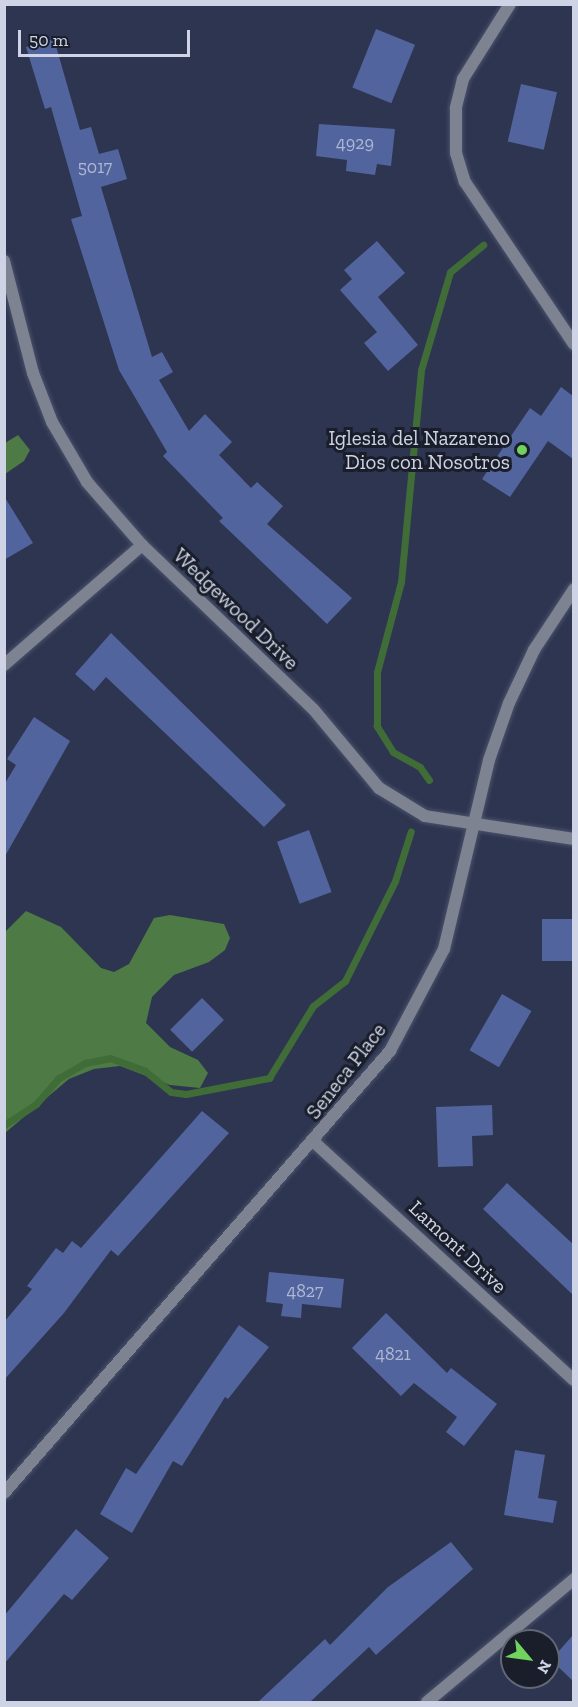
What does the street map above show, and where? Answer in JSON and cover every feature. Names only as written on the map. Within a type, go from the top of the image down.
[{"type":"street","points":[[510,4],[463,79],[456,108],[456,153],[465,182],[573,344]]},
{"type":"street","name":"Wedgewood Drive","points":[[4,261],[33,373],[52,422],[87,482],[142,545],[314,710],[398,804],[425,816],[475,821],[573,839]]},
{"type":"street","points":[[4,665],[142,545]]},
{"type":"street","name":"Seneca Place","points":[[4,1492],[363,1088],[413,1012],[444,950],[475,821],[509,704],[534,650],[573,589]]},
{"type":"street","name":"Lamont Drive","points":[[315,1143],[573,1380]]},
{"type":"street","points":[[427,1702],[573,1579]]},
{"type":"green space","points":[[18,435],[30,450],[24,461],[5,474],[5,443]]},
{"type":"green space","points":[[26,911],[61,927],[101,968],[114,972],[129,964],[154,918],[170,915],[224,924],[230,938],[225,950],[209,962],[174,975],[152,997],[146,1023],[170,1047],[198,1060],[208,1073],[200,1088],[170,1085],[120,1066],[94,1069],[69,1079],[5,1133],[5,932]]},
{"type":"building","points":[[376,29],[415,45],[391,103],[352,87]]},
{"type":"building","points":[[54,39],[80,130],[91,127],[99,154],[118,149],[127,179],[101,187],[152,357],[162,352],[173,372],[159,380],[189,431],[205,414],[232,442],[219,455],[251,488],[257,482],[283,506],[267,524],[352,598],[327,624],[219,521],[223,518],[163,456],[167,452],[119,370],[71,219],[82,216],[51,107],[45,109],[26,47]]},
{"type":"building","points":[[521,84],[557,92],[544,150],[508,141]]},
{"type":"building","points":[[319,124],[395,129],[391,166],[377,164],[375,175],[346,171],[347,160],[316,156]]},
{"type":"building","points":[[377,241],[405,273],[378,297],[418,345],[388,371],[364,343],[377,332],[340,290],[352,279],[344,270]]},
{"type":"building","name":"Iglesia del Nazareno Dios con Nosotros","points":[[561,387],[573,396],[573,459],[548,441],[510,497],[482,479],[530,408],[541,416]]},
{"type":"building","points":[[4,496],[33,543],[4,560]]},
{"type":"building","points":[[111,633],[286,805],[264,827],[106,677],[94,691],[75,674]]},
{"type":"building","points":[[34,717],[70,741],[4,858],[4,785],[16,765],[7,759]]},
{"type":"building","points":[[309,830],[332,892],[300,904],[277,842]]},
{"type":"building","points":[[542,919],[573,919],[573,961],[542,961]]},
{"type":"building","points":[[502,994],[531,1011],[499,1067],[470,1050]]},
{"type":"building","points":[[202,998],[224,1020],[192,1052],[170,1030]]},
{"type":"building","points":[[492,1105],[493,1135],[472,1136],[473,1166],[438,1167],[436,1107]]},
{"type":"building","points":[[202,1111],[229,1133],[118,1256],[111,1250],[64,1313],[4,1380],[4,1322],[32,1289],[27,1286],[56,1248],[63,1253],[72,1241],[81,1248]]},
{"type":"building","points":[[507,1183],[573,1244],[573,1295],[483,1209]]},
{"type":"building","points":[[269,1272],[344,1279],[341,1308],[302,1304],[301,1318],[281,1316],[283,1304],[266,1302]]},
{"type":"building","points":[[386,1313],[447,1373],[451,1368],[497,1404],[464,1446],[446,1432],[457,1417],[414,1383],[401,1396],[352,1348]]},
{"type":"building","points":[[239,1325],[269,1347],[228,1399],[225,1397],[182,1466],[173,1461],[132,1533],[100,1514],[126,1468],[136,1474]]},
{"type":"building","points":[[515,1450],[545,1455],[538,1498],[557,1501],[553,1523],[504,1515]]},
{"type":"building","points":[[76,1529],[109,1558],[72,1600],[64,1594],[4,1664],[4,1616]]},
{"type":"building","points":[[451,1542],[473,1569],[376,1655],[369,1647],[310,1702],[258,1702],[325,1639],[330,1645],[388,1587]]},
{"type":"building","points":[[573,1635],[573,1681],[560,1669],[560,1650]]},
{"type":"waterway","points":[[429,780],[420,767],[393,752],[377,726],[377,672],[401,582],[421,370],[450,272],[483,245]]},
{"type":"waterway","points":[[4,1125],[36,1104],[59,1078],[85,1063],[110,1058],[145,1071],[171,1092],[186,1094],[269,1078],[313,1006],[345,981],[395,881],[411,831]]},
{"type":"place","name":"Iglesia del Nazareno Dios con Nosotros","points":[[522,450]]}]
